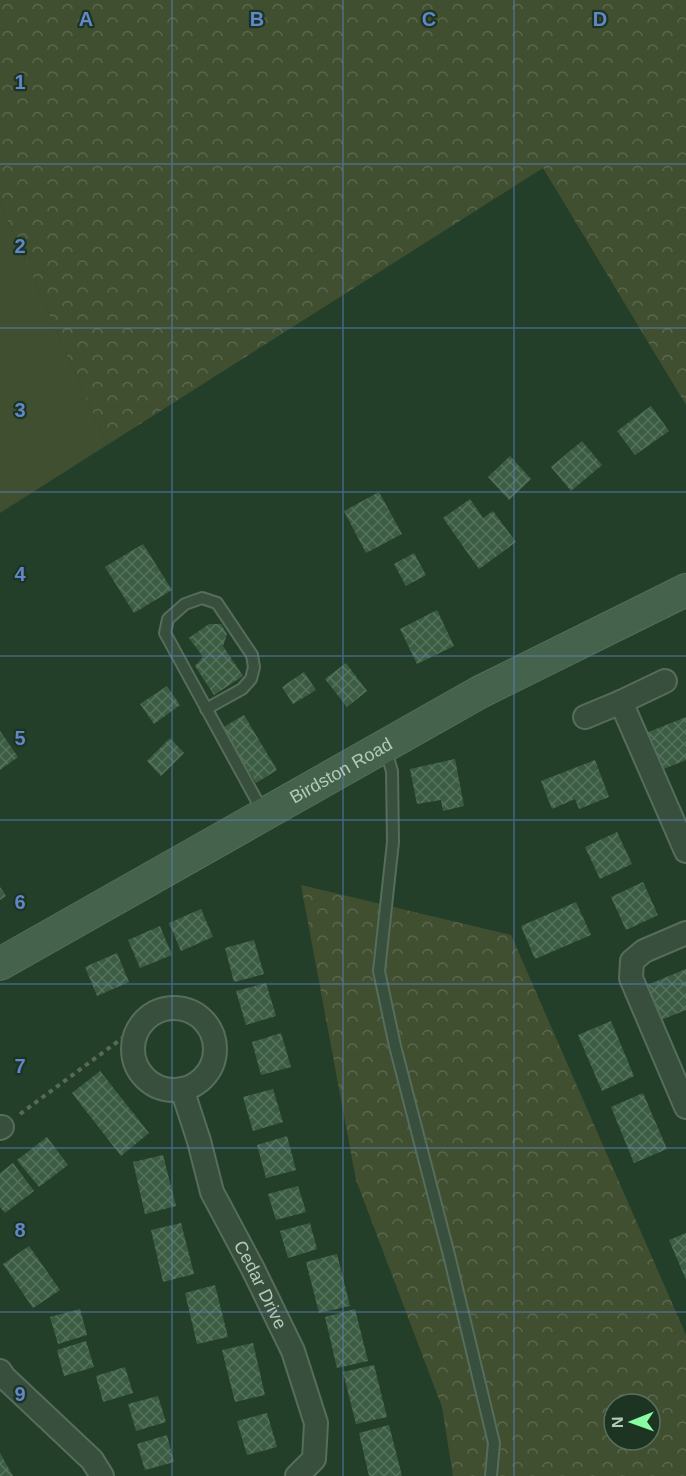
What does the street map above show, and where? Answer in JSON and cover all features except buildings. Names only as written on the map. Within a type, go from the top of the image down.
[{"type":"main road","name":"Birdston Road","points":[[0,964],[480,692],[686,590]]},
{"type":"street","points":[[585,717],[665,681]]},
{"type":"street","points":[[621,702],[686,851]]},
{"type":"street","points":[[686,933],[644,951],[632,961],[631,978],[686,1107]]},
{"type":"street","points":[[177,1008],[201,1017],[209,1027],[214,1040],[215,1053],[212,1065],[205,1076],[195,1085],[182,1089],[169,1090],[155,1085],[144,1077],[133,1052],[134,1038],[140,1025],[150,1015],[163,1009],[177,1008]]},
{"type":"street","name":"Cedar Drive","points":[[182,1089],[212,1192],[293,1351],[316,1424],[314,1459],[297,1476]]},
{"type":"street","points":[[0,1371],[92,1460],[102,1476]]},
{"type":"lane","points":[[206,709],[242,689],[252,679],[254,667],[252,655],[217,603],[202,598],[185,604],[168,619],[165,633],[206,709],[264,814]]},
{"type":"lane","points":[[385,746],[392,771],[393,842],[380,971],[395,1046],[450,1259],[494,1443],[491,1476]]},
{"type":"path","points":[[1,1127],[140,1025]]},
{"type":"green space","points":[[0,0],[686,0],[686,405],[543,168],[107,445],[0,203]]},
{"type":"green space","points":[[0,203],[107,445],[0,513]]},
{"type":"green space","points":[[301,885],[511,935],[686,1335],[686,1476],[453,1476],[442,1407],[356,1180]]}]
